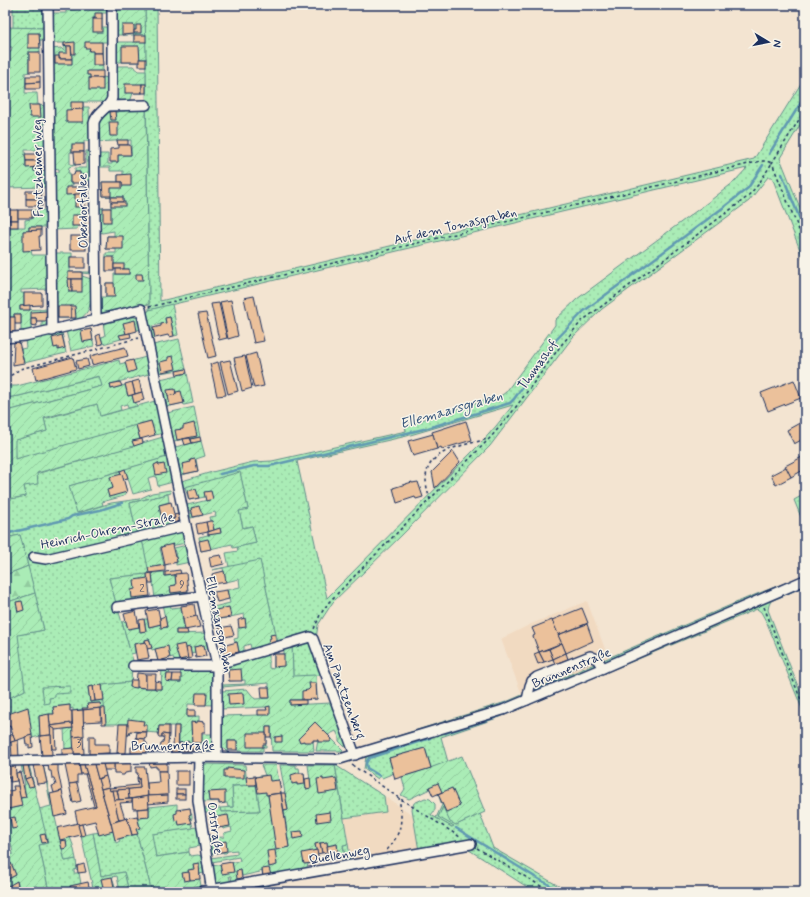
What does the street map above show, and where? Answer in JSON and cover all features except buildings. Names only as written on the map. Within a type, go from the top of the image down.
[{"type":"street","name":"Froitzheimer Weg","points":[[48,5],[52,331]]},
{"type":"street","name":"Oberdorfallee","points":[[96,320],[94,123],[97,116],[112,102],[113,96],[112,5]]},
{"type":"street","points":[[107,106],[146,105]]},
{"type":"street","points":[[5,338],[20,338],[141,309]]},
{"type":"street","name":"Ellemaarsgraben","points":[[141,309],[186,526],[217,665],[217,757]]},
{"type":"street","name":"Heinrich-Ohrem-Straße","points":[[34,557],[46,559],[186,526]]},
{"type":"street","name":"Brunnenstraße","points":[[5,761],[199,757],[340,759],[355,756],[503,710],[805,580]]},
{"type":"street","points":[[117,606],[202,596]]},
{"type":"street","name":"Am Pantzenberg","points":[[133,666],[217,665],[310,637],[313,639],[355,756]]},
{"type":"street","points":[[527,700],[532,681],[536,677],[590,656],[597,659],[603,668]]},
{"type":"street","name":"Oststraße","points":[[199,757],[198,800],[212,891]]},
{"type":"street","name":"Quellenweg","points":[[212,891],[376,860],[471,844]]},
{"type":"street","points":[[198,892],[212,891]]},
{"type":"path","name":"Thomashof","points":[[310,637],[320,615],[329,602],[430,500],[510,416],[562,344],[582,321],[746,198],[758,185],[805,110]]},
{"type":"path","name":"Auf dem Tomasgraben","points":[[141,309],[761,161],[772,163]]},
{"type":"path","points":[[772,163],[805,245]]},
{"type":"path","points":[[5,377],[10,376],[26,367],[146,336]]},
{"type":"path","points":[[430,500],[426,479],[427,470],[431,462],[442,452],[489,439]]},
{"type":"path","points":[[761,600],[805,710]]},
{"type":"path","points":[[340,759],[349,763],[471,844],[551,892]]},
{"type":"path","points":[[376,860],[389,848],[399,832],[402,817],[400,798]]},
{"type":"shaded area","points":[[587,601],[608,657],[522,695],[501,639],[529,625]]},
{"type":"shaded area","points":[[384,796],[413,815],[419,851],[351,862],[344,818],[386,812]]},
{"type":"green space","points":[[13,5],[45,5],[46,28],[13,28]]},
{"type":"green space","points":[[58,5],[108,5],[108,13],[102,13],[102,27],[108,27],[108,42],[102,42],[103,71],[89,75],[109,78],[109,98],[106,102],[83,102],[83,107],[89,107],[90,141],[84,141],[84,144],[72,145],[72,152],[70,152],[70,164],[76,165],[69,167],[68,173],[70,173],[70,183],[73,183],[70,187],[84,187],[85,226],[78,226],[77,229],[53,230],[52,172],[59,172],[59,169],[54,168],[51,72],[54,71],[51,65],[51,49],[61,48],[64,51],[64,43],[51,43],[51,13],[66,13],[66,9],[58,9]]},
{"type":"green space","points":[[145,5],[157,5],[160,301],[754,159],[805,77],[805,117],[780,158],[805,220],[805,263],[772,177],[768,177],[749,201],[602,309],[573,337],[490,446],[333,602],[318,625],[316,639],[354,745],[360,748],[506,702],[747,598],[805,575],[805,586],[771,601],[768,610],[805,704],[805,716],[767,623],[761,612],[757,609],[500,717],[441,737],[448,762],[431,768],[425,748],[389,758],[394,773],[382,778],[380,776],[378,779],[364,769],[366,757],[352,760],[321,675],[293,677],[292,645],[279,649],[260,561],[229,567],[226,553],[238,551],[237,547],[256,543],[252,526],[243,528],[239,511],[248,509],[240,473],[183,488],[182,481],[253,462],[272,461],[406,431],[405,425],[502,395],[506,392],[555,325],[555,320],[577,299],[711,200],[734,182],[747,168],[149,310]],"holes":[[[513,405],[481,443],[327,598],[297,461],[407,436]]]},
{"type":"green space","points":[[145,7],[146,59],[140,59],[140,62],[116,62],[116,42],[134,42],[134,35],[116,35],[115,8]]},
{"type":"green space","points":[[5,27],[46,28],[44,40],[40,40],[40,52],[29,53],[29,72],[25,73],[25,93],[37,93],[38,105],[47,106],[47,143],[44,145],[37,145],[37,150],[25,150],[26,167],[34,167],[34,171],[48,171],[48,187],[6,188],[5,93],[10,93],[10,73],[5,73],[5,52],[11,52],[12,47],[5,47]]},
{"type":"green space","points":[[116,66],[133,66],[139,71],[146,71],[146,84],[142,84],[142,93],[133,93],[130,102],[120,102],[117,98]]},
{"type":"green space","points":[[125,109],[146,109],[149,304],[103,315],[100,312],[99,297],[106,297],[106,283],[114,283],[114,274],[129,274],[129,269],[114,269],[106,271],[106,253],[116,253],[116,249],[106,249],[107,236],[114,236],[114,231],[102,233],[98,230],[98,208],[111,208],[111,202],[123,202],[123,197],[103,196],[102,182],[118,182],[118,175],[123,175],[123,171],[110,171],[110,167],[97,167],[97,154],[108,154],[108,164],[118,162],[118,155],[131,155],[131,140],[97,142],[97,122],[107,112],[125,111]]},
{"type":"green space","points":[[86,151],[90,151],[90,181],[84,181],[84,175],[80,175],[80,172],[75,172],[75,168],[86,168]]},
{"type":"green space","points":[[32,210],[48,210],[48,227],[29,227],[29,231],[23,231],[32,255],[49,255],[49,289],[21,290],[21,293],[24,293],[24,306],[20,306],[20,310],[49,309],[49,324],[42,329],[42,321],[31,318],[31,332],[21,334],[21,314],[14,314],[14,317],[5,317],[5,227],[25,227],[25,220],[32,219]]},
{"type":"green space","points":[[53,253],[72,253],[72,257],[70,257],[70,272],[91,272],[91,274],[82,273],[82,276],[91,279],[91,298],[89,309],[82,318],[76,321],[75,318],[58,317],[54,319]]},
{"type":"green space","points":[[172,304],[178,335],[174,336],[170,317],[165,319],[166,323],[152,326],[155,338],[152,339],[146,314],[149,310]]},
{"type":"green space","points":[[129,316],[138,318],[141,329],[120,335],[121,339],[103,344],[101,337],[105,336],[103,322]]},
{"type":"green space","points":[[80,328],[81,331],[91,329],[94,346],[71,351],[66,331]]},
{"type":"green space","points":[[62,332],[66,353],[24,363],[21,349],[26,348],[25,340]]},
{"type":"green space","points":[[179,339],[186,369],[159,373],[153,345]]},
{"type":"green space","points":[[146,357],[149,374],[110,384],[111,389],[125,385],[128,396],[132,395],[134,403],[136,402],[137,406],[128,408],[127,404],[120,406],[121,410],[100,416],[97,404],[44,418],[47,431],[15,440],[15,459],[136,425],[140,439],[133,441],[134,446],[37,473],[38,484],[24,486],[26,496],[5,500],[5,411],[102,386],[99,376],[19,396],[5,398],[5,386],[17,386],[119,360],[120,364]]},
{"type":"green space","points":[[187,373],[193,403],[184,405],[183,403],[166,407],[160,379]]},
{"type":"green space","points":[[100,376],[102,386],[7,410],[5,398],[19,396]]},
{"type":"green space","points":[[155,401],[162,432],[160,434],[155,435],[151,421],[15,460],[14,440],[47,431],[44,419],[97,404],[101,416]]},
{"type":"green space","points":[[194,407],[200,437],[173,441],[167,413]]},
{"type":"green space","points":[[163,437],[167,457],[69,486],[78,513],[111,503],[139,499],[152,493],[170,490],[171,493],[130,503],[137,535],[178,525],[181,521],[183,530],[142,539],[150,574],[109,578],[134,664],[132,668],[131,682],[88,687],[90,702],[104,700],[105,708],[101,708],[100,703],[88,704],[88,708],[73,711],[73,708],[70,709],[70,705],[53,707],[54,714],[39,716],[40,736],[32,738],[5,715],[5,700],[25,690],[17,635],[44,630],[20,535],[5,538],[5,500],[26,496],[24,486],[36,474]]},
{"type":"green space","points":[[201,441],[205,456],[196,459],[198,471],[181,475],[175,447]]},
{"type":"green space","points":[[167,457],[173,482],[158,486],[156,476],[148,478],[151,489],[133,494],[125,469]]},
{"type":"green space","points":[[120,471],[127,492],[124,496],[102,502],[103,505],[77,513],[69,486]]},
{"type":"green space","points":[[240,472],[248,509],[239,511],[243,528],[252,526],[256,543],[233,548],[232,544],[201,551],[199,537],[221,532],[220,528],[214,530],[212,521],[210,521],[209,517],[216,516],[215,512],[191,518],[190,514],[192,511],[189,511],[187,505],[212,499],[205,497],[189,500],[185,487]]},
{"type":"green space","points":[[168,494],[169,502],[159,505],[162,521],[173,519],[173,526],[137,535],[130,503]]},
{"type":"green space","points":[[805,494],[805,527],[794,500]]},
{"type":"green space","points":[[183,530],[186,543],[160,548],[164,565],[148,568],[142,539]]},
{"type":"green space","points":[[20,535],[28,566],[5,575],[5,538]]},
{"type":"green space","points":[[187,545],[190,562],[176,565],[177,562],[174,548]]},
{"type":"green space","points":[[260,560],[278,644],[252,652],[250,644],[244,646],[244,651],[239,652],[237,642],[235,642],[234,639],[238,638],[238,628],[246,626],[244,614],[212,621],[209,608],[230,603],[227,590],[240,587],[239,579],[226,582],[223,568],[212,570]]},
{"type":"green space","points":[[28,566],[35,593],[5,603],[5,575]]},
{"type":"green space","points":[[165,572],[165,576],[175,575],[176,585],[170,586],[171,593],[188,591],[189,595],[155,599],[152,573]]},
{"type":"green space","points":[[147,574],[149,599],[116,603],[109,578]]},
{"type":"green space","points":[[35,593],[44,630],[18,635],[25,690],[5,700],[5,658],[11,657],[5,649],[5,603]]},
{"type":"green space","points":[[170,603],[171,608],[181,607],[184,630],[176,630],[176,634],[206,633],[209,648],[204,649],[203,645],[194,647],[195,653],[191,654],[190,647],[189,658],[184,659],[185,664],[175,664],[173,657],[158,661],[155,649],[152,650],[149,639],[145,640],[145,642],[134,644],[135,653],[131,654],[122,622],[126,621],[128,629],[139,627],[141,632],[146,630],[144,619],[147,619],[149,627],[161,624],[162,628],[167,627],[162,604]]},
{"type":"green space","points":[[292,645],[293,676],[316,675],[317,699],[290,700],[290,705],[331,703],[349,751],[339,741],[336,731],[328,735],[343,751],[316,751],[318,740],[313,740],[314,751],[272,751],[271,727],[266,727],[266,747],[263,747],[263,751],[238,751],[237,741],[228,741],[228,751],[226,751],[221,746],[222,716],[258,715],[267,710],[266,707],[221,709],[222,691],[247,689],[255,699],[269,698],[269,683],[222,687],[222,685],[245,684],[245,680],[229,681],[228,670],[222,670],[222,668],[269,652],[269,668],[273,669],[274,654],[284,654],[284,648]]},
{"type":"green space","points":[[162,668],[168,668],[170,674],[167,674],[166,681],[180,682],[181,668],[213,670],[213,705],[188,704],[187,717],[199,716],[199,721],[191,723],[192,743],[188,741],[179,743],[179,726],[159,726],[158,733],[130,731],[129,735],[127,735],[127,724],[106,724],[102,685],[131,682],[130,687],[161,689]]},
{"type":"green space","points":[[70,686],[70,693],[55,694],[55,697],[49,698],[50,703],[44,704],[42,687]]},
{"type":"green space","points":[[73,728],[74,748],[65,749],[64,729]]},
{"type":"green space","points":[[202,734],[213,734],[213,747],[209,751],[200,751]]},
{"type":"green space","points":[[462,756],[485,812],[456,825],[450,822],[443,807],[438,817],[454,826],[452,827],[436,818],[442,805],[438,794],[430,789],[409,799],[401,795],[405,789],[402,777]]},
{"type":"green space","points":[[203,764],[245,765],[247,785],[232,786],[233,807],[228,807],[227,803],[219,804],[219,801],[203,802]]},
{"type":"green space","points":[[21,765],[29,765],[48,843],[39,845],[49,892],[39,892],[37,886],[19,888],[17,881],[9,886],[6,880],[16,875],[11,863],[5,866],[5,856],[13,854],[11,843],[5,843],[5,801],[6,800],[8,809],[22,806],[20,798],[26,797]]},
{"type":"green space","points":[[43,765],[65,861],[76,859],[77,869],[74,870],[74,873],[79,873],[81,884],[70,886],[72,892],[49,892],[39,845],[47,843],[39,809],[51,806]]},
{"type":"green space","points":[[261,765],[276,765],[281,793],[268,795],[277,849],[289,847],[284,811],[288,810],[280,765],[296,765],[296,768],[299,768],[300,774],[304,773],[306,789],[311,787],[308,765],[335,765],[348,844],[343,845],[345,858],[339,859],[337,844],[328,846],[327,842],[315,844],[319,862],[308,864],[306,870],[263,878],[262,870],[260,872],[242,876],[241,870],[236,871],[238,878],[237,881],[232,883],[231,876],[229,876],[231,883],[216,884],[212,866],[240,861],[239,857],[212,862],[211,858],[237,854],[237,850],[228,851],[226,853],[210,854],[208,838],[224,837],[224,833],[232,831],[231,827],[212,829],[210,813],[204,813],[204,809],[220,808],[221,812],[260,811],[255,777],[265,775]]},
{"type":"green space","points":[[335,765],[384,796],[386,812],[344,818]]},
{"type":"green space","points":[[256,785],[260,811],[221,812],[220,808],[233,807],[232,786]]},
{"type":"green space","points":[[425,798],[430,799],[435,804],[435,810],[431,815],[452,827],[438,817],[443,806],[456,825],[480,814],[493,848],[569,892],[535,892],[466,848],[267,882],[269,892],[257,892],[256,888],[260,887],[259,879],[345,864],[344,859],[346,859],[343,845],[348,844],[351,862],[419,851],[412,809],[414,803]]},
{"type":"green space","points":[[177,804],[177,810],[190,808],[193,828],[152,834],[156,857],[189,852],[190,856],[201,856],[204,873],[199,874],[201,886],[166,892],[152,892],[136,829],[140,827],[137,816],[138,818],[149,817],[149,807]]},
{"type":"green space","points":[[197,827],[200,846],[189,848],[189,852],[156,857],[151,834]]},
{"type":"green space","points":[[113,831],[116,843],[120,841],[119,839],[137,834],[152,892],[129,892],[124,872],[101,876],[93,833]]},
{"type":"green space","points":[[93,833],[101,876],[124,872],[129,892],[120,892],[117,876],[112,877],[117,892],[94,892],[81,836]]},
{"type":"green space","points":[[70,837],[76,859],[65,861],[60,840]]},
{"type":"waterway","name":"Ellemaarsgraben","points":[[769,154],[805,96]]},
{"type":"waterway","name":"Ellemaarsgraben","points":[[220,474],[254,466],[269,466],[428,428],[510,403],[555,341],[584,311],[748,188],[763,165]]},
{"type":"waterway","points":[[782,174],[805,232]]},
{"type":"waterway","name":"Ellemaarsgraben","points":[[5,534],[68,519],[72,516],[100,510],[122,503]]},
{"type":"waterway","points":[[778,597],[805,585]]},
{"type":"waterway","points":[[607,661],[764,593]]},
{"type":"waterway","points":[[727,619],[754,607]]},
{"type":"waterway","points":[[533,692],[594,667]]},
{"type":"waterway","points":[[497,707],[507,703]]},
{"type":"waterway","points":[[445,733],[500,716]]},
{"type":"waterway","points":[[380,776],[367,768],[366,763],[369,758],[430,738]]},
{"type":"waterway","points":[[456,828],[562,892]]}]
